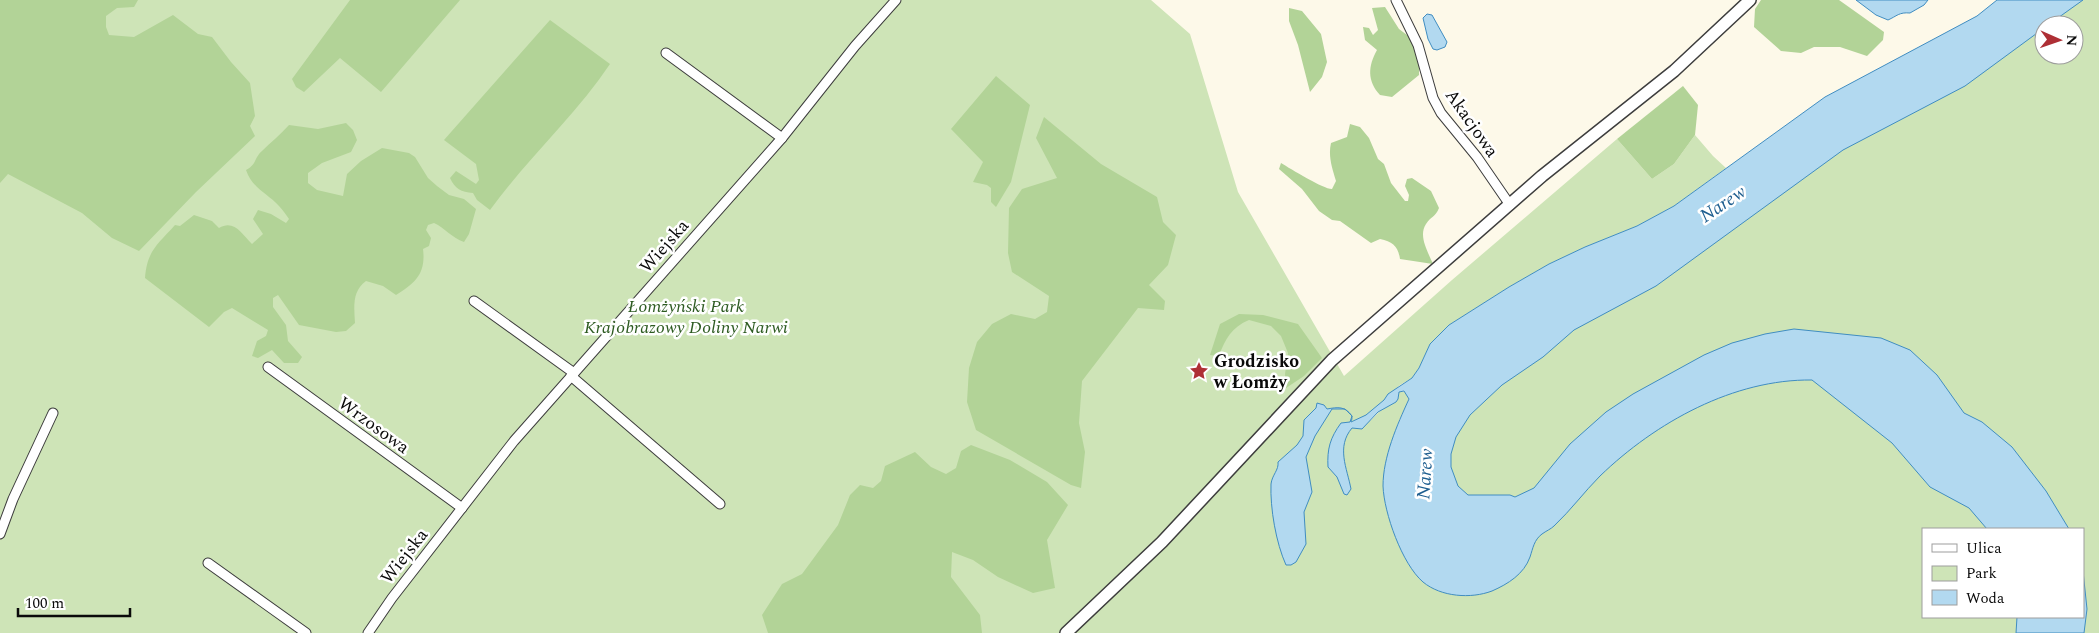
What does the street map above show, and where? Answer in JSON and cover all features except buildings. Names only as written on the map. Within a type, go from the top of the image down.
[{"type":"street","name":"Wiejska","points":[[368,633],[392,598],[514,441],[782,138],[855,46],[896,0]]},
{"type":"street","name":"Akacjowa","points":[[1396,0],[1418,45],[1433,98],[1441,113],[1477,157],[1510,205]]},
{"type":"street","points":[[1066,633],[1162,542],[1332,360],[1593,134],[1674,71],[1750,0]]},
{"type":"street","points":[[666,52],[782,138]]},
{"type":"street","points":[[474,302],[572,375],[720,504]]},
{"type":"street","name":"Wrzosowa","points":[[268,367],[462,508]]},
{"type":"street","points":[[0,534],[30,460],[53,412]]},
{"type":"street","points":[[208,563],[306,633]]},
{"type":"green space","name":"Łomżyński Park Krajobrazowy Doliny Narwi","points":[[0,0],[1151,0],[1190,34],[1238,192],[1344,376],[1452,280],[1617,139],[1652,179],[1674,164],[1695,135],[1726,168],[1674,206],[1637,226],[1549,264],[1509,287],[1449,325],[1430,344],[1419,368],[1412,378],[1400,385],[1379,405],[1370,421],[1383,408],[1396,402],[1399,392],[1406,392],[1409,399],[1399,421],[1390,456],[2019,0],[2099,0],[2099,633],[0,633]]},
{"type":"green space","points":[[0,0],[138,0],[134,7],[117,8],[106,16],[106,27],[109,35],[134,37],[173,15],[198,34],[212,37],[250,83],[255,116],[250,126],[255,136],[196,192],[139,251],[112,238],[82,213],[8,174],[0,183]]},
{"type":"green space","points":[[350,0],[460,0],[381,92],[340,58],[304,92],[296,87],[292,79]]},
{"type":"green space","points":[[1761,0],[1839,0],[1884,32],[1883,40],[1867,56],[1840,47],[1814,47],[1801,53],[1781,51],[1754,27],[1755,9]]},
{"type":"green space","points":[[1385,7],[1399,29],[1411,38],[1419,59],[1419,75],[1392,97],[1380,95],[1373,84],[1370,73],[1377,50],[1365,40],[1363,27],[1369,28],[1373,35],[1378,30],[1372,8]]},
{"type":"green space","points":[[1289,8],[1302,11],[1321,34],[1327,62],[1322,77],[1310,92],[1298,45],[1289,21]]},
{"type":"green space","points":[[550,20],[610,64],[582,102],[519,173],[490,210],[477,200],[473,193],[459,189],[452,182],[450,178],[456,171],[476,184],[479,180],[476,164],[444,140]]},
{"type":"green space","points":[[996,76],[1030,105],[1011,182],[996,207],[991,202],[991,188],[987,185],[973,182],[983,162],[951,129]]},
{"type":"green space","points":[[1683,86],[1698,105],[1695,135],[1674,164],[1652,179],[1617,139]]},
{"type":"green space","points":[[1044,117],[1101,164],[1157,197],[1163,222],[1176,235],[1168,265],[1149,285],[1165,301],[1164,310],[1138,308],[1082,381],[1079,423],[1085,452],[1081,488],[1071,485],[976,430],[967,402],[969,368],[977,342],[992,324],[1011,314],[1035,319],[1047,312],[1049,296],[1012,272],[1008,253],[1009,208],[1022,189],[1057,178],[1036,138]]},
{"type":"green space","points":[[346,123],[353,130],[357,140],[351,152],[322,163],[308,173],[308,183],[317,190],[343,196],[347,174],[361,161],[382,148],[409,153],[415,157],[428,178],[437,186],[449,195],[464,199],[476,209],[469,234],[464,242],[434,223],[428,225],[426,230],[431,238],[429,246],[423,249],[423,265],[414,282],[396,295],[383,286],[366,281],[361,285],[356,294],[354,305],[355,323],[346,331],[336,332],[299,325],[278,295],[273,298],[273,307],[286,325],[288,341],[302,357],[298,363],[284,363],[272,350],[258,358],[252,356],[257,341],[266,336],[268,330],[232,308],[224,312],[209,327],[145,278],[148,261],[158,243],[175,225],[180,226],[194,215],[212,221],[219,228],[229,225],[233,226],[252,244],[263,234],[253,219],[258,210],[271,214],[286,223],[289,219],[283,211],[256,186],[246,170],[252,165],[259,154],[289,125],[318,129]]},
{"type":"green space","points":[[1350,124],[1360,127],[1369,138],[1378,159],[1384,164],[1391,183],[1405,201],[1408,201],[1409,195],[1405,186],[1407,179],[1412,178],[1431,191],[1439,208],[1426,224],[1423,239],[1433,264],[1400,259],[1398,251],[1392,243],[1380,239],[1371,243],[1340,221],[1332,220],[1319,211],[1302,189],[1279,169],[1281,163],[1332,189],[1336,181],[1330,157],[1331,143],[1347,137]]},
{"type":"green space","points":[[1239,314],[1263,315],[1298,324],[1322,358],[1304,376],[1286,388],[1285,374],[1288,353],[1281,336],[1271,326],[1249,320],[1238,326],[1230,334],[1219,356],[1210,355],[1220,324]]},
{"type":"green space","points":[[971,445],[1010,460],[1047,482],[1068,505],[1047,540],[1055,588],[1033,593],[998,577],[973,560],[952,552],[951,577],[980,615],[982,633],[768,633],[762,615],[782,584],[802,574],[838,525],[850,495],[860,485],[873,488],[881,481],[885,466],[915,452],[931,467],[946,474],[956,468],[961,451]]},
{"type":"water","points":[[1856,0],[1928,0],[1924,5],[1910,13],[1901,14],[1888,20],[1876,15]]},
{"type":"water","name":"Narew","points":[[1997,0],[2083,0],[2062,15],[2034,15],[2034,35],[1965,86],[1843,150],[1656,286],[1574,330],[1543,357],[1502,385],[1470,415],[1456,437],[1451,454],[1451,467],[1458,486],[1468,495],[1510,495],[1515,497],[1534,488],[1570,444],[1606,412],[1633,394],[1704,355],[1732,343],[1765,334],[1794,329],[1881,338],[1910,350],[1937,375],[1964,413],[1982,422],[2012,447],[2046,491],[2068,528],[1986,528],[1969,508],[1930,487],[1892,443],[1812,380],[1783,382],[1754,387],[1725,396],[1698,407],[1671,422],[1622,456],[1600,476],[1553,527],[1539,536],[1527,563],[1515,578],[1484,594],[1466,596],[1447,594],[1430,587],[1415,574],[1401,551],[1384,497],[1385,464],[1395,430],[1409,399],[1404,391],[1399,392],[1396,402],[1378,412],[1362,429],[1352,428],[1347,435],[1344,458],[1351,489],[1347,495],[1344,494],[1337,477],[1328,467],[1330,444],[1341,423],[1350,422],[1352,416],[1351,422],[1366,415],[1384,400],[1388,394],[1412,378],[1419,368],[1430,344],[1449,325],[1549,264],[1637,226],[1674,206],[1825,97],[1977,16]]},
{"type":"water","points":[[1427,14],[1432,15],[1447,42],[1445,47],[1437,50],[1433,49],[1428,39],[1423,18]]},
{"type":"water","points":[[1317,403],[1324,405],[1327,409],[1338,408],[1344,409],[1332,409],[1315,436],[1306,457],[1312,492],[1304,512],[1306,544],[1296,562],[1286,565],[1274,525],[1272,504],[1271,484],[1278,462],[1297,445],[1303,436],[1304,420],[1316,408]]},
{"type":"water","points":[[2084,580],[2087,609],[2084,633],[2016,633],[2017,618],[2084,618]]},
{"type":"place","name":"Grodzisko w Łomży","points":[[1199,371]]}]
